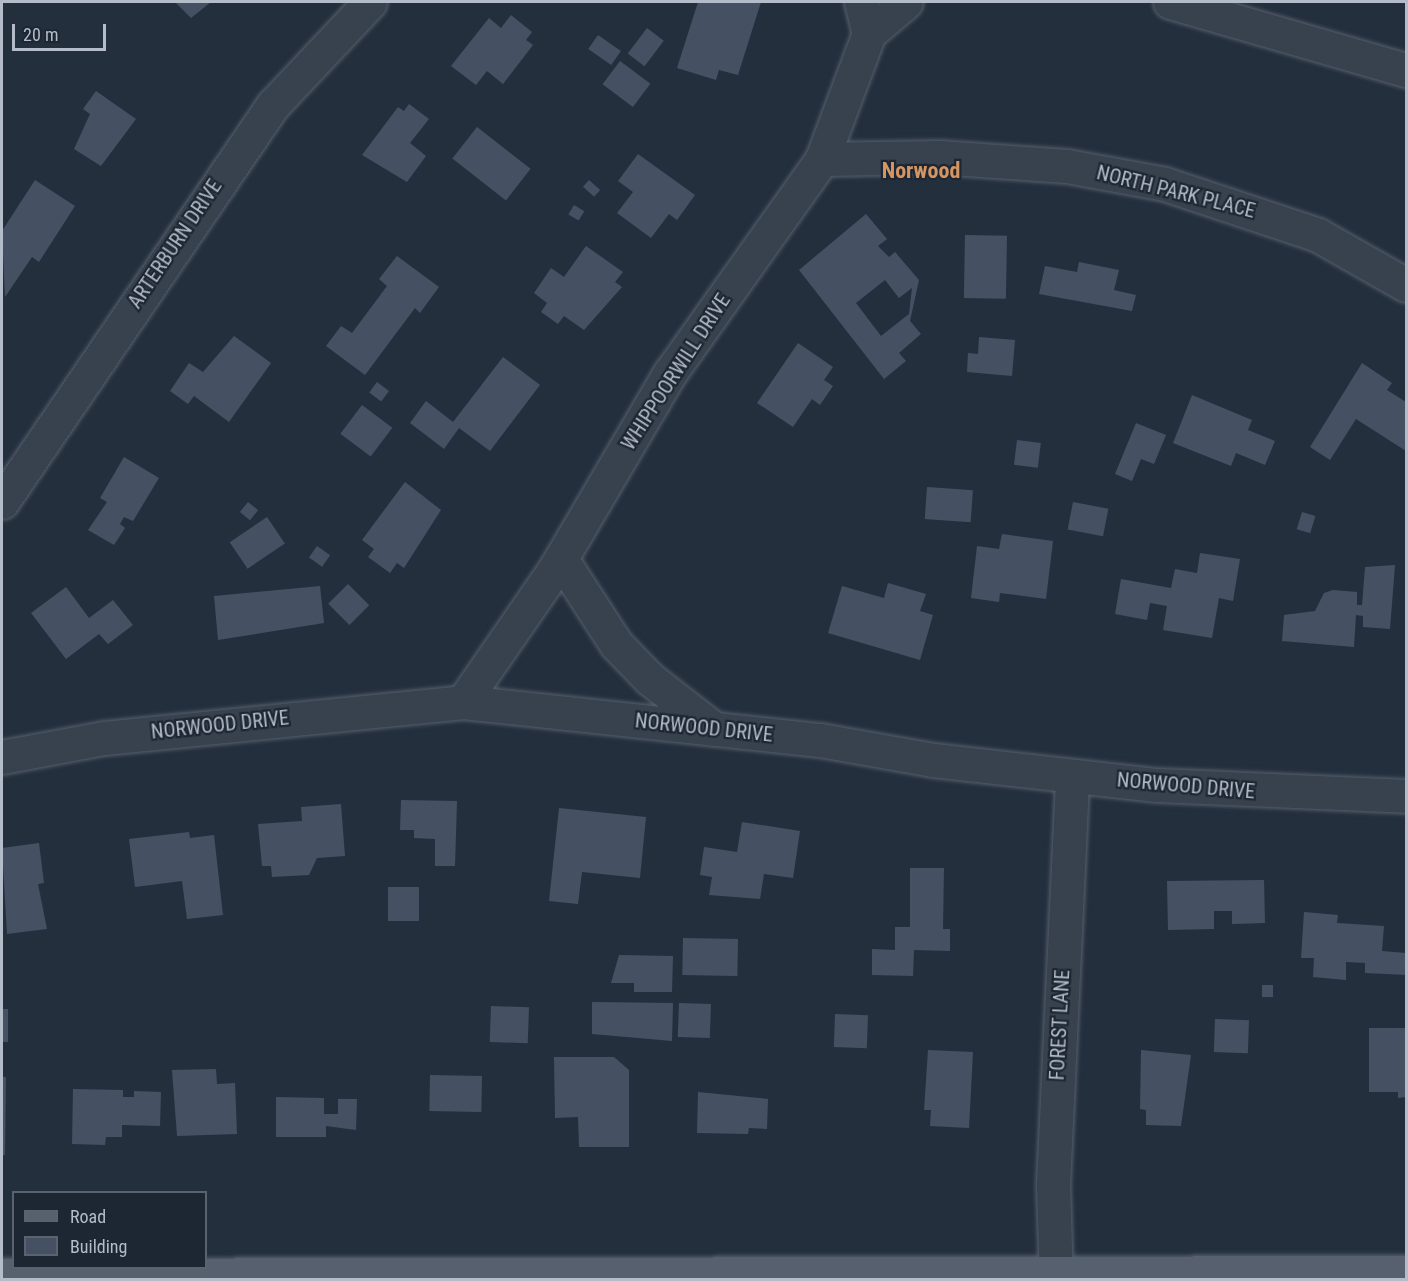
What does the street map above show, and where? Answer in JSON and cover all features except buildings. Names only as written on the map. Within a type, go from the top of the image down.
[{"type":"main road","points":[[2,1275],[1056,1277],[1407,1272]]},
{"type":"street","name":"ARTERBURN DRIVE","points":[[2,502],[273,105],[370,2]]},
{"type":"street","points":[[861,2],[869,33]]},
{"type":"street","name":"WHIPPOORWILL DRIVE","points":[[463,702],[561,558],[670,373],[822,159],[869,33],[906,2]]},
{"type":"street","points":[[1170,2],[1407,70]]},
{"type":"street","name":"NORTH PARK PLACE","points":[[822,159],[962,159],[1067,166],[1165,184],[1307,230],[1407,285]]},
{"type":"street","points":[[561,558],[616,644],[650,679],[714,729]]},
{"type":"street","name":"NORWOOD DRIVE","points":[[2,757],[104,738],[463,702],[714,729],[1072,776],[1277,793],[1407,796]]},
{"type":"street","name":"FOREST LANE","points":[[1056,1277],[1053,1184],[1072,776]]},
{"type":"district","name":"Norwood","points":[[921,171]]}]
